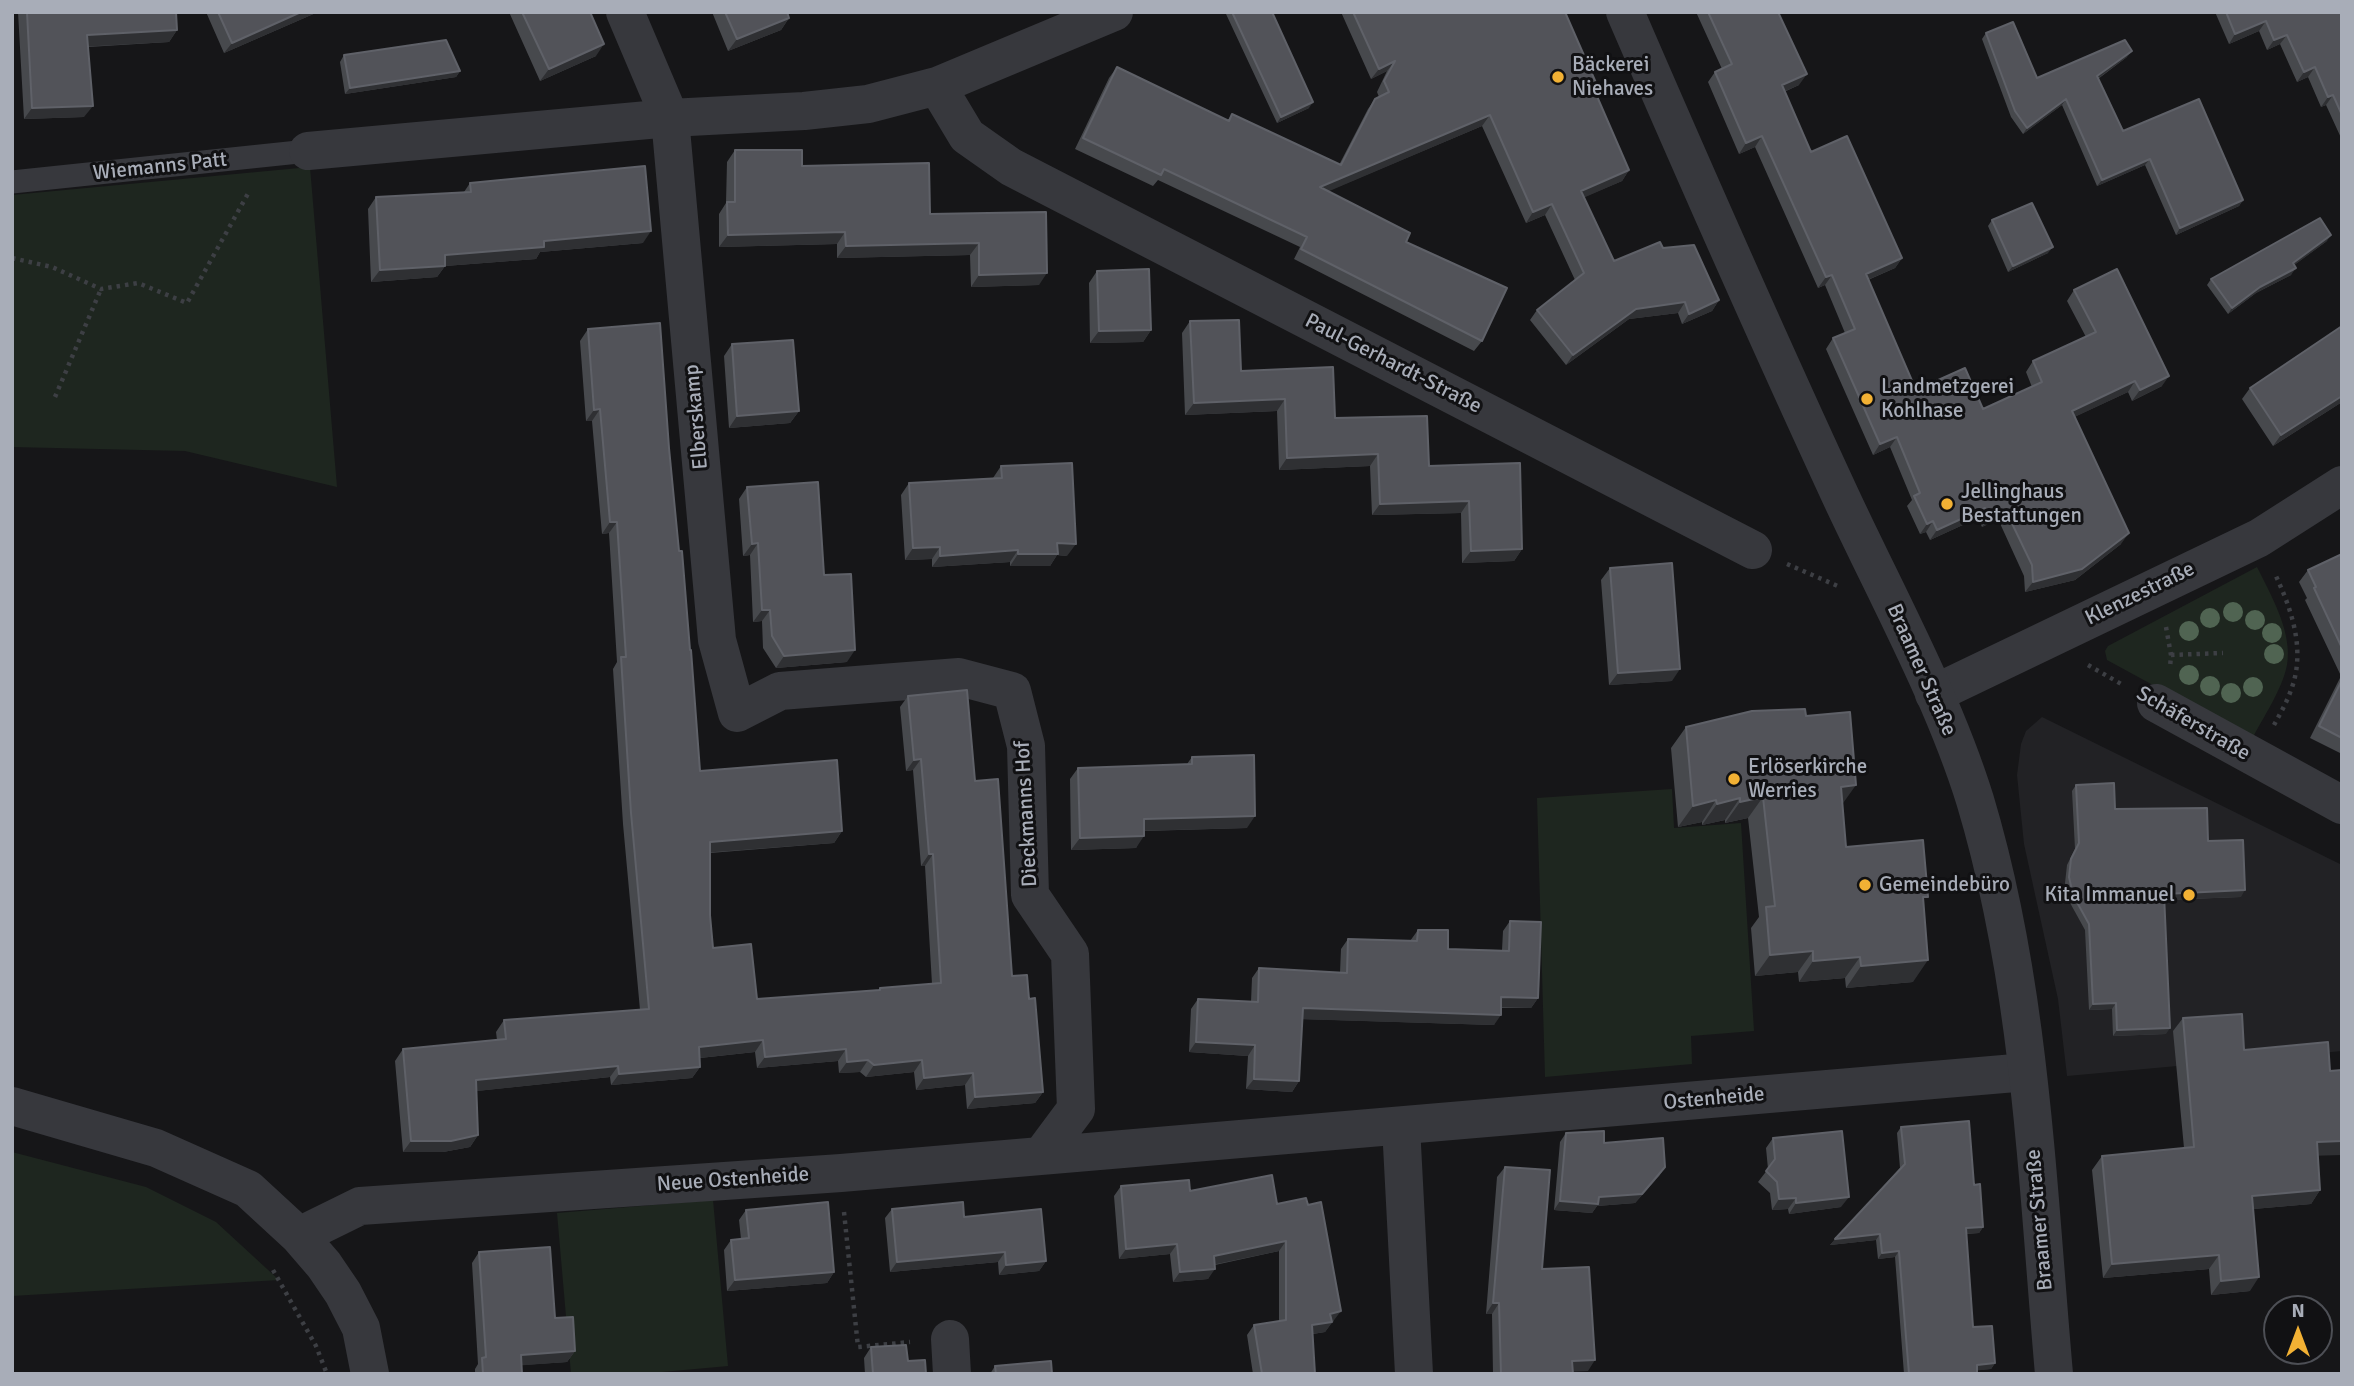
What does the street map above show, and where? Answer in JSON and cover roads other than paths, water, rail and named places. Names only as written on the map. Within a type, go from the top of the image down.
[{"type":"street","name":"Elberskamp","points":[[625,12],[670,118],[717,640],[737,713]]},
{"type":"street","points":[[308,151],[670,118],[804,111],[869,104],[937,86],[1114,12]]},
{"type":"street","name":"Braamer Straße","points":[[1625,12],[1934,694],[1976,802],[2001,901],[2015,973],[2027,1072],[2053,1374]]},
{"type":"street","name":"Paul-Gerhardt-Straße","points":[[937,86],[968,136],[1011,167],[1753,550]]},
{"type":"street","name":"Klenzestraße","points":[[1934,694],[2259,538],[2342,485]]},
{"type":"street","name":"Dieckmanns Hof","points":[[737,713],[780,691],[959,677],[1012,691],[1026,746],[1030,895],[1070,954],[1076,1109],[1041,1156]]},
{"type":"street","name":"Schäferstraße","points":[[2156,703],[2342,805]]},
{"type":"street","name":"Ostenheide","points":[[1174,1145],[2027,1072]]},
{"type":"street","points":[[12,1106],[156,1147],[248,1189],[299,1236],[331,1275],[361,1328],[370,1374]]},
{"type":"street","points":[[1401,1126],[1415,1374]]},
{"type":"street","name":"Neue Ostenheide","points":[[299,1236],[360,1206],[841,1173],[1174,1145]]},
{"type":"lane","name":"Wiemanns Patt","points":[[12,182],[308,151]]},
{"type":"place","name":"Bäckerei Niehaves","points":[[1558,77]]},
{"type":"place","name":"Landmetzgerei Kohlhase","points":[[1867,399]]},
{"type":"place","name":"Jellinghaus Bestattungen","points":[[1947,504]]},
{"type":"place","name":"Erlöserkirche Werries","points":[[1734,779]]},
{"type":"place","name":"Gemeindebüro","points":[[1865,885]]},
{"type":"place","name":"Kita Immanuel","points":[[2189,895]]}]
